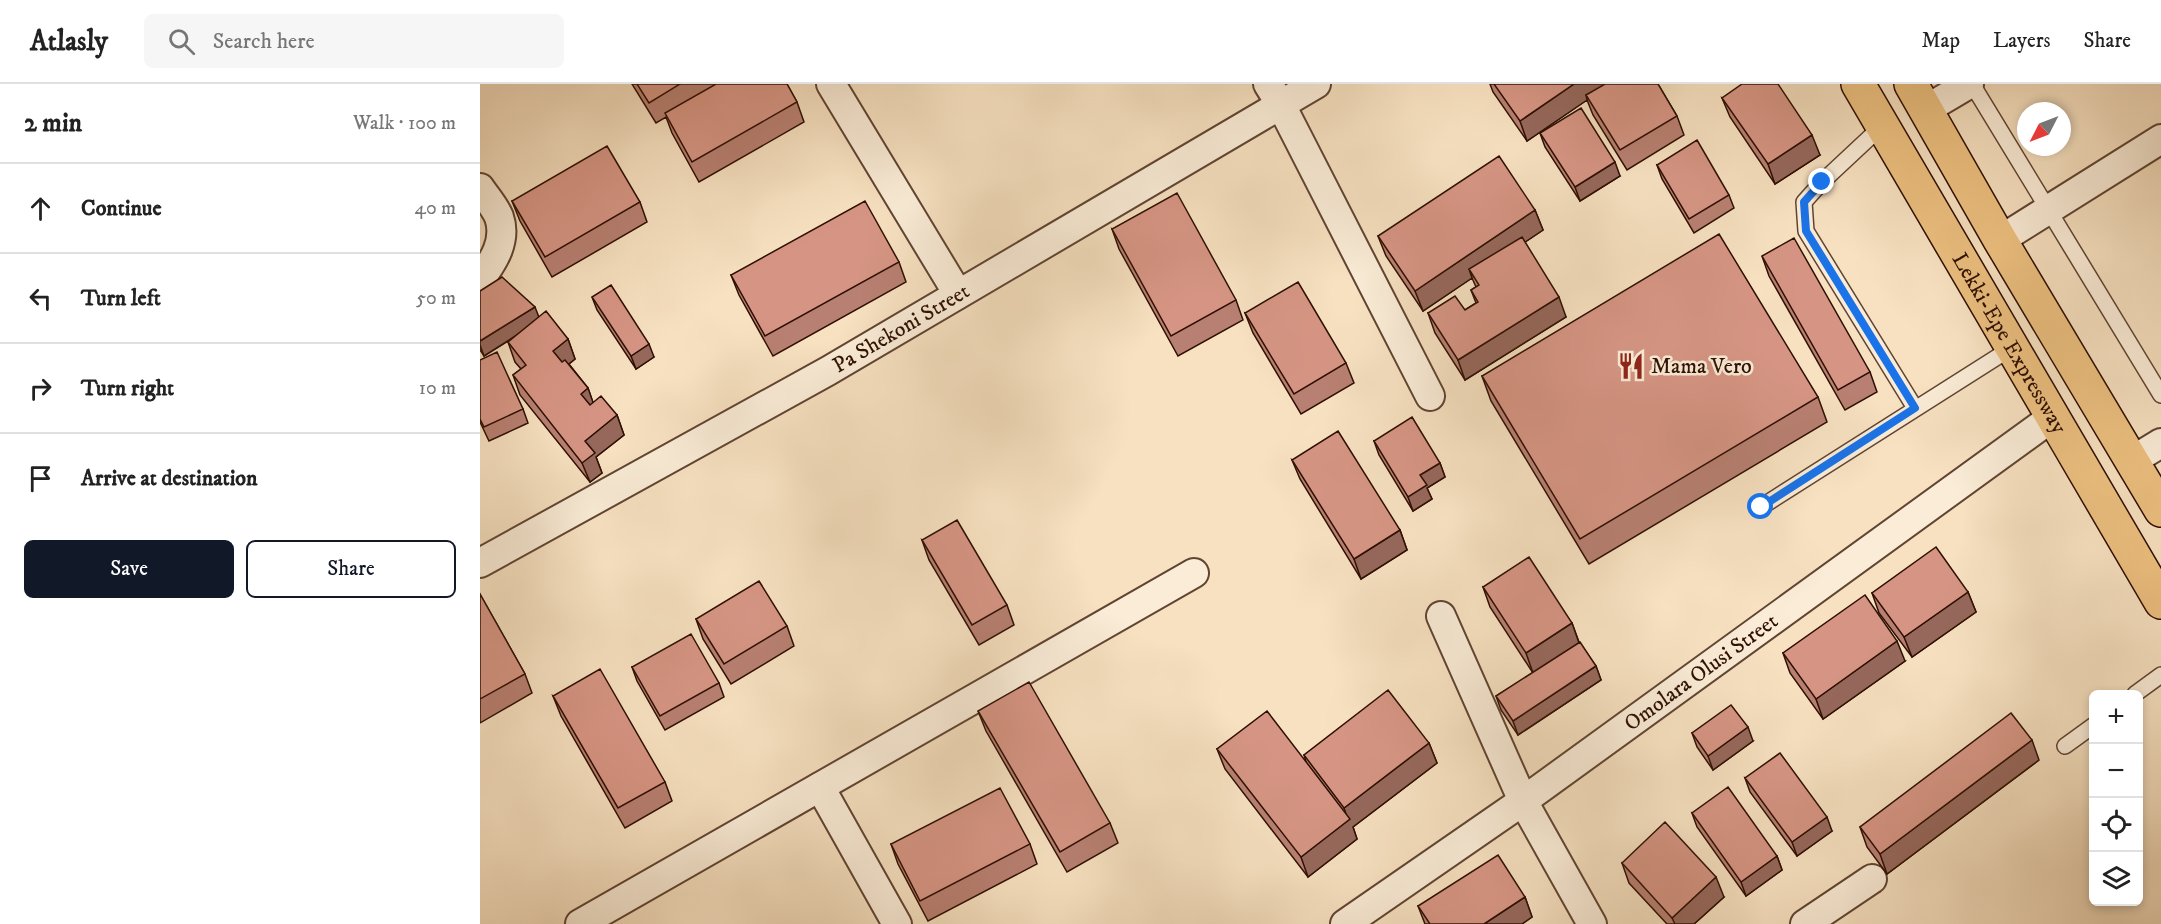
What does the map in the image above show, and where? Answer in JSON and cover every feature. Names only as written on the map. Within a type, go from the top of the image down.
[{"type":"highway","name":"Lekki-Epe Expressway","points":[[1858,84],[2161,602]]},
{"type":"highway","name":"Lekki-Epe Expressway","points":[[1918,97],[2000,240],[2161,510]]},
{"type":"street","points":[[831,84],[958,294]]},
{"type":"street","name":"Pa Shekoni Street","points":[[480,563],[828,371],[958,294],[1274,94],[1317,84]]},
{"type":"street","points":[[1918,97],[1971,84]]},
{"type":"street","points":[[1274,94],[1431,396]]},
{"type":"street","points":[[2000,240],[2161,139]]},
{"type":"street","points":[[480,188],[499,215],[502,234],[495,260],[480,279]]},
{"type":"street","name":"Omolara Olusi Street","points":[[1345,924],[1523,801],[2054,416]]},
{"type":"street","points":[[2133,460],[2161,443]]},
{"type":"street","points":[[580,924],[1194,573]]},
{"type":"street","points":[[1441,616],[1523,801],[1592,924]]},
{"type":"street","points":[[820,787],[897,924]]},
{"type":"street","points":[[1805,924],[1872,879]]},
{"type":"lane","points":[[1971,84],[2161,395]]},
{"type":"lane","points":[[1883,125],[1804,202],[1806,231],[1915,408]]},
{"type":"lane","points":[[1761,507],[2013,347]]},
{"type":"lane","points":[[2140,690],[2161,675]]},
{"type":"lane","points":[[2065,746],[2089,729]]},
{"type":"building","points":[[637,84],[680,84],[649,103]]},
{"type":"building","points":[[716,84],[787,84],[797,102],[692,162],[665,113]]},
{"type":"building","points":[[1494,84],[1574,84],[1520,121]]},
{"type":"building","points":[[1605,84],[1658,84],[1677,116],[1620,150],[1586,95]]},
{"type":"building","points":[[1742,84],[1778,84],[1812,135],[1768,164],[1722,98]]},
{"type":"building","points":[[1581,108],[1615,162],[1575,187],[1540,133]]},
{"type":"building","points":[[1697,140],[1729,195],[1689,219],[1657,165]]},
{"type":"building","points":[[607,146],[640,202],[545,257],[512,201]]},
{"type":"building","points":[[1499,156],[1535,210],[1415,291],[1378,236]]},
{"type":"building","points":[[1177,193],[1236,300],[1171,336],[1112,229]]},
{"type":"building","points":[[865,201],[899,262],[765,336],[731,275]]},
{"type":"building","points":[[1719,234],[1818,397],[1580,539],[1482,376]]},
{"type":"building","points":[[1522,237],[1559,297],[1458,360],[1428,313],[1455,296],[1465,310],[1478,302],[1471,290],[1479,285],[1469,269]]},
{"type":"building","points":[[1794,238],[1870,372],[1838,390],[1762,256]]},
{"type":"building","points":[[502,277],[535,307],[480,341],[480,291]]},
{"type":"building","points":[[1298,282],[1346,363],[1294,394],[1245,313]]},
{"type":"building","points":[[611,285],[649,344],[631,356],[592,297]]},
{"type":"building","points":[[546,311],[568,339],[553,351],[562,362],[565,360],[588,388],[581,394],[590,405],[601,396],[617,415],[585,441],[595,453],[582,463],[513,375],[526,365],[508,342]]},
{"type":"building","points":[[497,352],[523,409],[484,427],[480,419],[480,360]]},
{"type":"building","points":[[1412,417],[1440,463],[1420,475],[1427,485],[1408,497],[1374,441]]},
{"type":"building","points":[[1338,431],[1400,530],[1354,559],[1292,460]]},
{"type":"building","points":[[957,520],[1007,605],[972,625],[922,540]]},
{"type":"building","points":[[1936,547],[1968,592],[1904,637],[1872,593]]},
{"type":"building","points":[[1529,557],[1572,623],[1526,653],[1483,587]]},
{"type":"building","points":[[759,581],[787,626],[724,664],[696,619]]},
{"type":"building","points":[[480,594],[525,674],[480,699]]},
{"type":"building","points":[[1865,595],[1897,641],[1816,699],[1783,653]]},
{"type":"building","points":[[691,634],[719,683],[660,716],[632,667]]},
{"type":"building","points":[[1580,642],[1596,666],[1513,721],[1496,696]]},
{"type":"building","points":[[600,669],[665,782],[618,808],[553,696]]},
{"type":"building","points":[[1029,682],[1110,823],[1060,852],[978,711]]},
{"type":"building","points":[[1388,690],[1429,743],[1344,808],[1304,755]]},
{"type":"building","points":[[1731,705],[1748,727],[1708,756],[1692,733]]},
{"type":"building","points":[[1267,711],[1350,819],[1301,857],[1217,749]]},
{"type":"building","points":[[2011,713],[2032,740],[1880,854],[1860,827]]},
{"type":"building","points":[[1780,753],[1827,817],[1792,842],[1745,778]]},
{"type":"building","points":[[1728,787],[1777,856],[1741,882],[1692,813]]},
{"type":"building","points":[[1000,788],[1030,844],[920,901],[891,844]]},
{"type":"building","points":[[1665,822],[1716,877],[1672,918],[1622,863]]},
{"type":"building","points":[[1498,855],[1525,897],[1484,924],[1430,924],[1418,906]]},
{"type":"place","name":"Mama Vero","points":[[1631,366]]},
{"type":"route","points":[[1761,507],[1915,408],[1806,231],[1804,202],[1822,182]]}]
